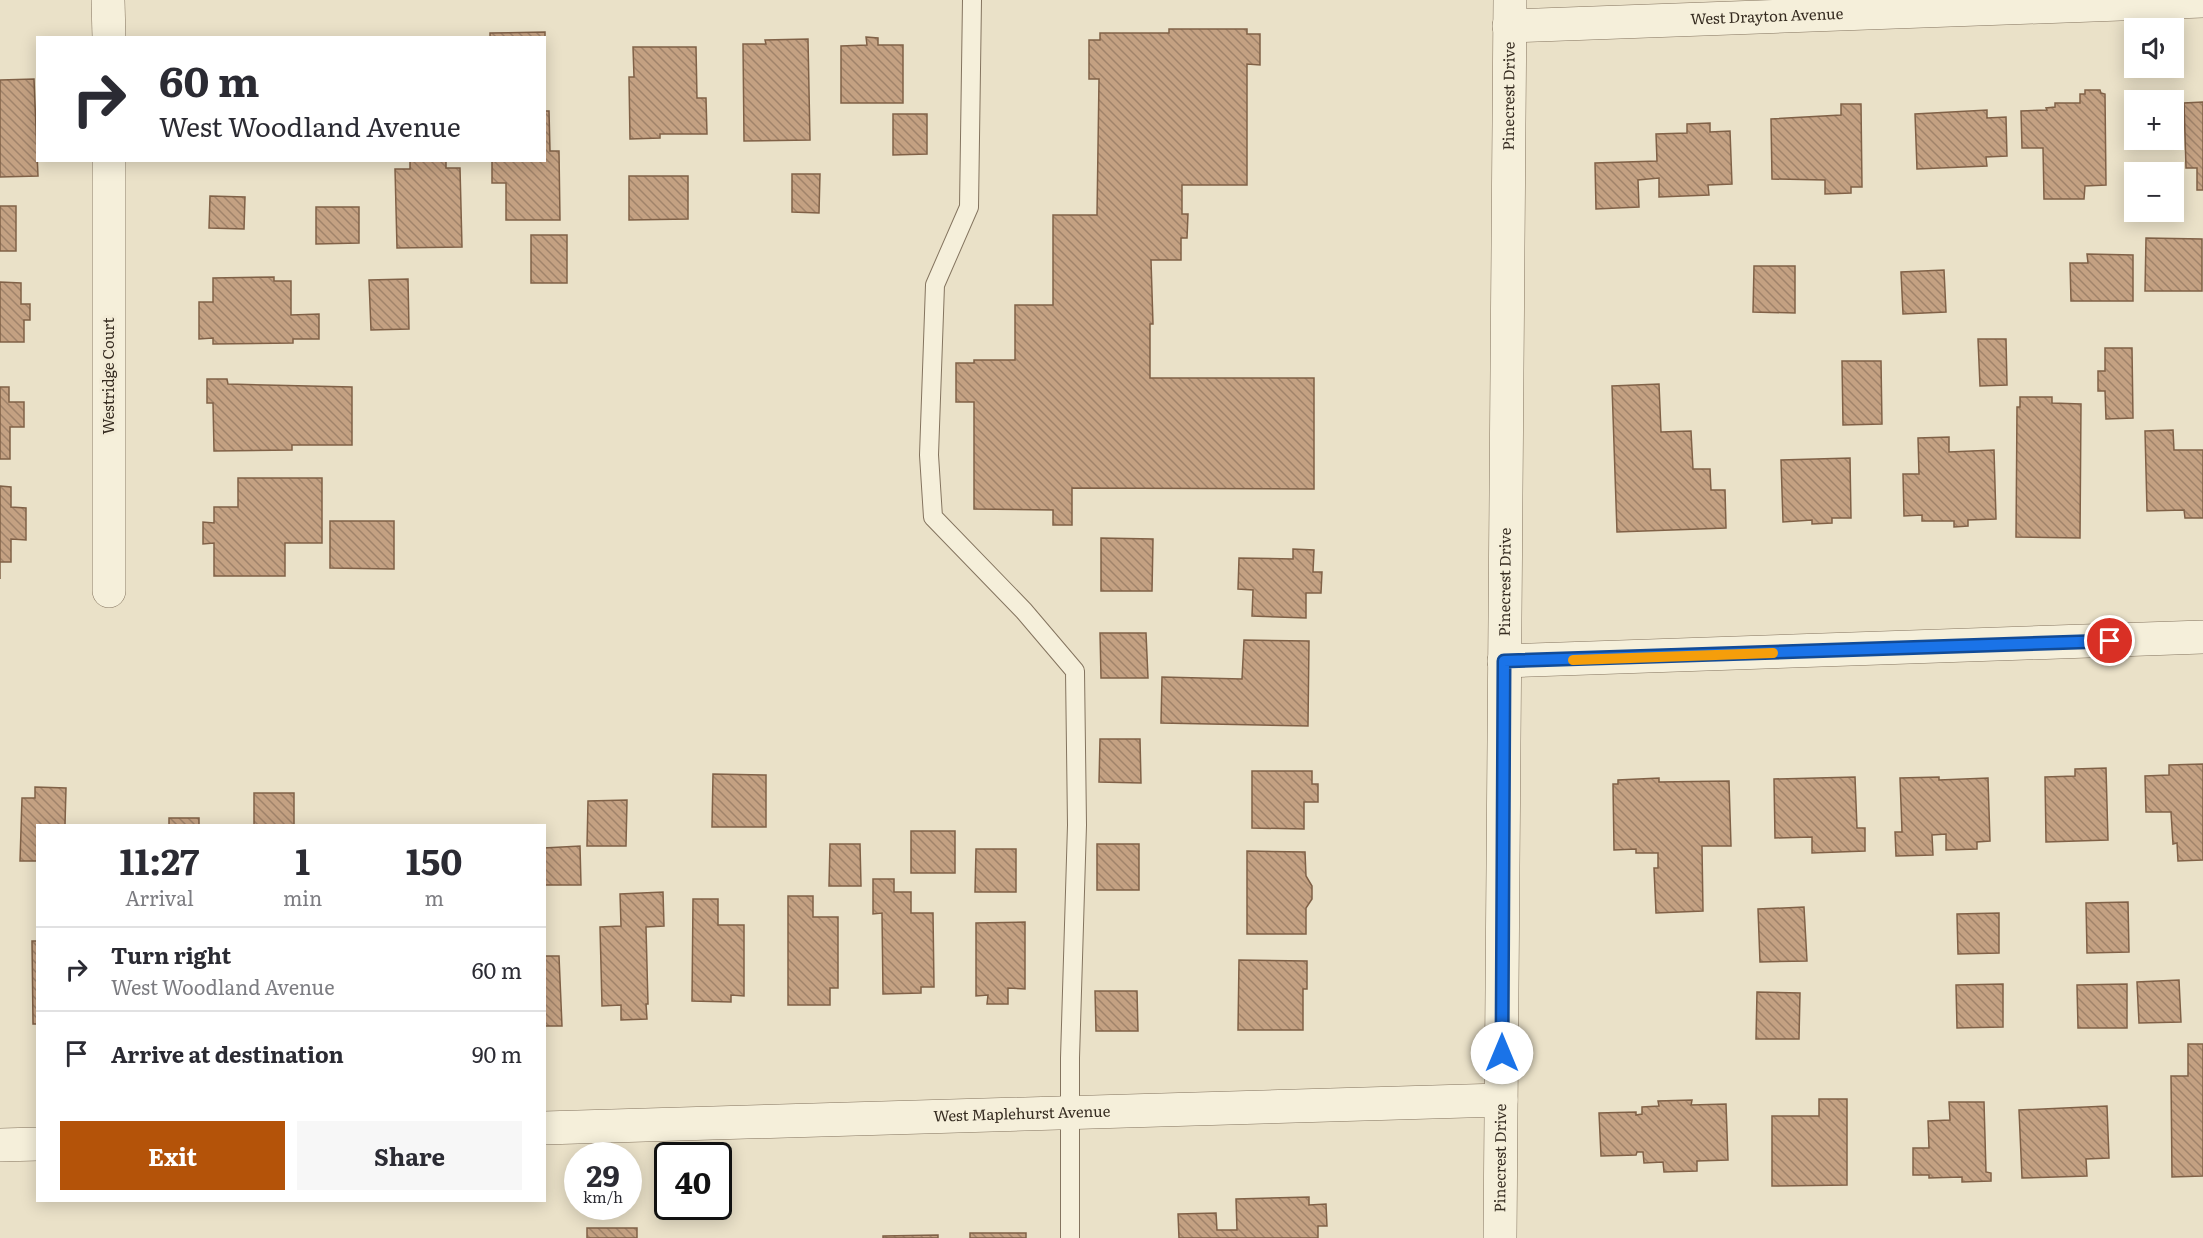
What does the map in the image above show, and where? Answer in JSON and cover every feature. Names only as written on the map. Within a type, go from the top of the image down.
[{"type":"street","points":[[108,0],[109,36]]},
{"type":"street","name":"West Drayton Avenue","points":[[1509,13],[2203,2]]},
{"type":"street","name":"Pinecrest Drive","points":[[1500,1238],[1509,13]]},
{"type":"street","name":"Westridge Court","points":[[109,162],[109,591]]},
{"type":"street","points":[[1504,661],[2203,637]]},
{"type":"street","name":"West Maplehurst Avenue","points":[[546,1128],[1501,1100]]},
{"type":"street","points":[[0,1145],[36,1144]]},
{"type":"lane","points":[[972,0],[969,207],[935,285],[929,455],[933,517],[1024,611],[1075,671],[1077,825],[1070,1111],[1070,1238]]},
{"type":"building","points":[[1169,29],[1247,29],[1247,34],[1260,34],[1260,65],[1247,64],[1247,185],[1182,185],[1182,214],[1188,214],[1187,238],[1181,238],[1181,260],[1151,260],[1153,324],[1150,324],[1150,378],[1314,378],[1314,489],[1072,488],[1072,525],[1053,525],[1053,510],[974,509],[974,402],[956,402],[956,363],[974,363],[974,360],[1015,360],[1015,305],[1053,305],[1053,215],[1097,215],[1099,79],[1089,79],[1089,40],[1100,40],[1100,33],[1169,33]]},
{"type":"building","points":[[545,32],[545,36],[490,36],[490,33]]},
{"type":"building","points":[[866,37],[878,38],[878,45],[903,45],[903,103],[841,103],[841,46],[867,45]]},
{"type":"building","points":[[808,39],[810,140],[744,141],[743,44],[766,44],[765,40]]},
{"type":"building","points":[[633,47],[696,47],[697,98],[706,98],[707,134],[660,134],[660,138],[630,139],[629,77],[634,77]]},
{"type":"building","points":[[34,79],[38,176],[0,177],[0,80]]},
{"type":"building","points":[[2085,90],[2100,90],[2105,94],[2106,185],[2085,186],[2084,199],[2044,199],[2043,148],[2022,148],[2021,111],[2047,110],[2046,108],[2055,107],[2055,103],[2080,103],[2080,94],[2085,94]]},
{"type":"building","points":[[2203,102],[2203,190],[2197,190],[2197,168],[2186,168],[2184,103]]},
{"type":"building","points":[[1841,104],[1861,104],[1862,187],[1851,187],[1851,193],[1825,194],[1825,180],[1772,179],[1771,119],[1841,115]]},
{"type":"building","points":[[1987,110],[1987,118],[2006,117],[2007,156],[1986,157],[1987,166],[1917,169],[1915,114]]},
{"type":"building","points":[[546,111],[549,111],[550,151],[559,151],[560,220],[506,220],[506,183],[492,183],[492,162],[546,162]]},
{"type":"building","points":[[893,114],[927,114],[927,154],[893,155]]},
{"type":"building","points":[[1710,123],[1710,132],[1730,131],[1732,184],[1708,185],[1709,195],[1659,197],[1659,178],[1638,180],[1639,207],[1596,209],[1595,163],[1657,161],[1656,134],[1687,133],[1687,124]]},
{"type":"building","points":[[410,162],[446,162],[446,168],[460,168],[462,247],[397,248],[395,169],[410,169]]},
{"type":"building","points":[[792,174],[820,174],[819,213],[792,212]]},
{"type":"building","points":[[629,176],[688,176],[688,219],[629,220]]},
{"type":"building","points":[[210,196],[245,197],[244,229],[209,228]]},
{"type":"building","points":[[0,206],[16,206],[16,251],[0,251]]},
{"type":"building","points":[[316,207],[359,207],[359,243],[316,244]]},
{"type":"building","points":[[531,235],[567,235],[567,283],[531,283]]},
{"type":"building","points":[[2146,238],[2202,239],[2202,291],[2145,291]]},
{"type":"building","points":[[2087,254],[2133,255],[2133,301],[2071,301],[2070,263],[2088,263]]},
{"type":"building","points":[[1754,266],[1795,266],[1795,313],[1753,312]]},
{"type":"building","points":[[1944,270],[1946,312],[1903,314],[1901,272]]},
{"type":"building","points":[[274,277],[274,281],[291,281],[291,315],[319,314],[319,339],[293,339],[293,343],[213,344],[213,338],[199,339],[199,302],[213,302],[213,278]]},
{"type":"building","points":[[408,279],[409,329],[371,330],[369,280]]},
{"type":"building","points":[[0,282],[21,283],[21,304],[30,304],[30,320],[24,320],[24,342],[0,342]]},
{"type":"building","points":[[1978,339],[2006,339],[2007,385],[1980,386]]},
{"type":"building","points":[[2105,348],[2132,348],[2133,418],[2106,419],[2105,391],[2098,391],[2098,371],[2105,371]]},
{"type":"building","points":[[1842,361],[1881,361],[1882,424],[1843,425]]},
{"type":"building","points":[[207,379],[227,379],[228,384],[352,387],[352,445],[292,445],[292,450],[214,451],[213,403],[207,403]]},
{"type":"building","points":[[1659,384],[1661,432],[1691,431],[1693,469],[1710,469],[1711,490],[1725,490],[1726,528],[1617,532],[1612,386]]},
{"type":"building","points":[[0,387],[9,387],[9,402],[24,402],[24,427],[10,427],[10,459],[0,459]]},
{"type":"building","points":[[2020,397],[2052,397],[2052,403],[2081,404],[2080,538],[2016,537],[2017,407],[2020,407]]},
{"type":"building","points":[[2173,430],[2174,450],[2203,450],[2203,518],[2185,518],[2184,510],[2147,511],[2145,431]]},
{"type":"building","points":[[1949,437],[1949,452],[1994,450],[1996,519],[1968,520],[1968,526],[1954,527],[1954,521],[1922,521],[1922,515],[1904,516],[1903,474],[1919,474],[1918,438]]},
{"type":"building","points":[[1850,458],[1851,518],[1832,518],[1832,523],[1812,524],[1812,520],[1783,522],[1781,460]]},
{"type":"building","points":[[238,478],[322,478],[322,543],[285,543],[285,576],[214,576],[214,543],[203,544],[203,522],[214,523],[214,507],[238,507]]},
{"type":"building","points":[[0,486],[11,487],[11,507],[26,508],[26,540],[11,539],[11,562],[0,562]]},
{"type":"building","points":[[330,521],[394,521],[394,569],[330,568]]},
{"type":"building","points":[[1101,538],[1153,539],[1152,591],[1101,591]]},
{"type":"building","points":[[1293,549],[1314,550],[1313,572],[1322,572],[1321,593],[1306,593],[1306,618],[1252,616],[1253,590],[1238,589],[1239,558],[1293,559]]},
{"type":"building","points":[[1100,633],[1146,633],[1148,678],[1101,678]]},
{"type":"building","points":[[1244,640],[1309,641],[1308,726],[1161,723],[1162,677],[1242,679]]},
{"type":"building","points":[[1100,739],[1140,739],[1141,783],[1099,782]]},
{"type":"building","points":[[2203,764],[2203,860],[2178,861],[2177,843],[2173,844],[2171,812],[2146,812],[2145,776],[2169,775],[2169,765]]},
{"type":"building","points":[[2106,768],[2108,840],[2046,842],[2045,777],[2075,776],[2075,769]]},
{"type":"building","points":[[1252,771],[1312,771],[1312,784],[1318,784],[1318,802],[1304,802],[1304,829],[1252,828]]},
{"type":"building","points":[[713,774],[766,775],[766,827],[712,827]]},
{"type":"building","points":[[1855,777],[1857,828],[1865,828],[1865,851],[1812,853],[1812,837],[1775,838],[1774,779]]},
{"type":"building","points":[[1939,777],[1939,780],[1988,778],[1990,841],[1977,842],[1977,849],[1946,850],[1946,834],[1932,835],[1933,855],[1896,856],[1895,832],[1902,832],[1900,778]]},
{"type":"building","points":[[1659,778],[1659,782],[1729,781],[1731,846],[1702,846],[1703,911],[1656,913],[1654,868],[1658,868],[1658,853],[1636,853],[1636,849],[1614,850],[1613,784],[1618,784],[1618,780]]},
{"type":"building","points":[[35,787],[66,788],[65,824],[36,824],[36,861],[20,861],[22,798],[35,798]]},
{"type":"building","points":[[254,793],[294,793],[294,824],[254,824]]},
{"type":"building","points":[[627,800],[626,846],[587,846],[588,801]]},
{"type":"building","points":[[169,818],[199,818],[199,824],[169,824]]},
{"type":"building","points":[[911,831],[955,831],[955,873],[911,873]]},
{"type":"building","points":[[830,844],[860,844],[861,886],[829,886]]},
{"type":"building","points":[[1097,844],[1139,844],[1139,890],[1097,890]]},
{"type":"building","points":[[580,846],[581,885],[546,885],[546,848]]},
{"type":"building","points":[[976,849],[1016,849],[1016,892],[975,892]]},
{"type":"building","points":[[1247,851],[1305,852],[1306,876],[1312,886],[1312,899],[1306,908],[1306,934],[1247,934]]},
{"type":"building","points":[[873,879],[894,879],[894,892],[911,892],[911,913],[933,913],[934,987],[921,987],[921,993],[883,994],[882,913],[873,914]]},
{"type":"building","points":[[663,892],[664,926],[646,927],[647,1019],[621,1020],[621,1005],[602,1006],[600,927],[621,926],[620,894]]},
{"type":"building","points":[[788,896],[813,896],[813,917],[838,917],[838,988],[830,988],[830,1005],[788,1005]]},
{"type":"building","points":[[693,899],[718,899],[718,925],[744,925],[744,996],[731,995],[731,1002],[692,1001]]},
{"type":"building","points":[[2128,902],[2129,952],[2087,953],[2086,903]]},
{"type":"building","points":[[1804,907],[1807,961],[1760,962],[1758,909]]},
{"type":"building","points":[[1999,913],[1999,953],[1958,954],[1957,914]]},
{"type":"building","points":[[1025,922],[1025,989],[1008,988],[1008,1004],[987,1004],[988,995],[976,996],[976,923]]},
{"type":"building","points":[[32,941],[36,941],[36,1024],[33,1024]]},
{"type":"building","points":[[546,956],[559,956],[562,1026],[546,1026]]},
{"type":"building","points":[[1239,960],[1307,961],[1307,989],[1303,989],[1303,1030],[1238,1030]]},
{"type":"building","points":[[2179,980],[2181,1022],[2139,1023],[2137,982]]},
{"type":"building","points":[[2003,984],[2003,1027],[1957,1028],[1956,985]]},
{"type":"building","points":[[2127,984],[2127,1028],[2078,1028],[2077,985]]},
{"type":"building","points":[[1095,991],[1137,991],[1138,1031],[1096,1031]]},
{"type":"building","points":[[1757,992],[1800,993],[1799,1039],[1756,1039]]},
{"type":"building","points":[[2188,1044],[2203,1044],[2203,1176],[2172,1177],[2171,1076],[2188,1076]]},
{"type":"building","points":[[1819,1099],[1847,1099],[1847,1185],[1772,1186],[1772,1116],[1819,1116]]},
{"type":"building","points":[[1692,1100],[1691,1105],[1726,1104],[1728,1160],[1697,1161],[1697,1171],[1664,1172],[1663,1162],[1644,1163],[1643,1152],[1637,1152],[1636,1155],[1601,1156],[1599,1113],[1636,1112],[1636,1115],[1642,1114],[1642,1107],[1659,1106],[1658,1101]]},
{"type":"building","points":[[1949,1102],[1984,1102],[1986,1172],[1991,1173],[1991,1181],[1962,1182],[1962,1177],[1929,1178],[1929,1175],[1913,1175],[1913,1148],[1929,1148],[1928,1121],[1950,1120]]},
{"type":"building","points":[[2107,1106],[2109,1158],[2086,1159],[2087,1176],[2022,1178],[2019,1110]]},
{"type":"building","points":[[1309,1197],[1309,1205],[1326,1204],[1327,1226],[1318,1226],[1318,1238],[1179,1238],[1178,1214],[1216,1213],[1217,1230],[1237,1230],[1236,1199]]},
{"type":"building","points":[[587,1228],[637,1228],[637,1238],[587,1238]]},
{"type":"building","points":[[970,1233],[1026,1233],[1026,1238],[970,1238]]},
{"type":"building","points":[[938,1235],[938,1238],[883,1238],[883,1236]]},
{"type":"slow traffic","points":[[1573,660],[1773,653]]},
{"type":"route","points":[[1502,1053],[1504,661],[2110,641]]}]
